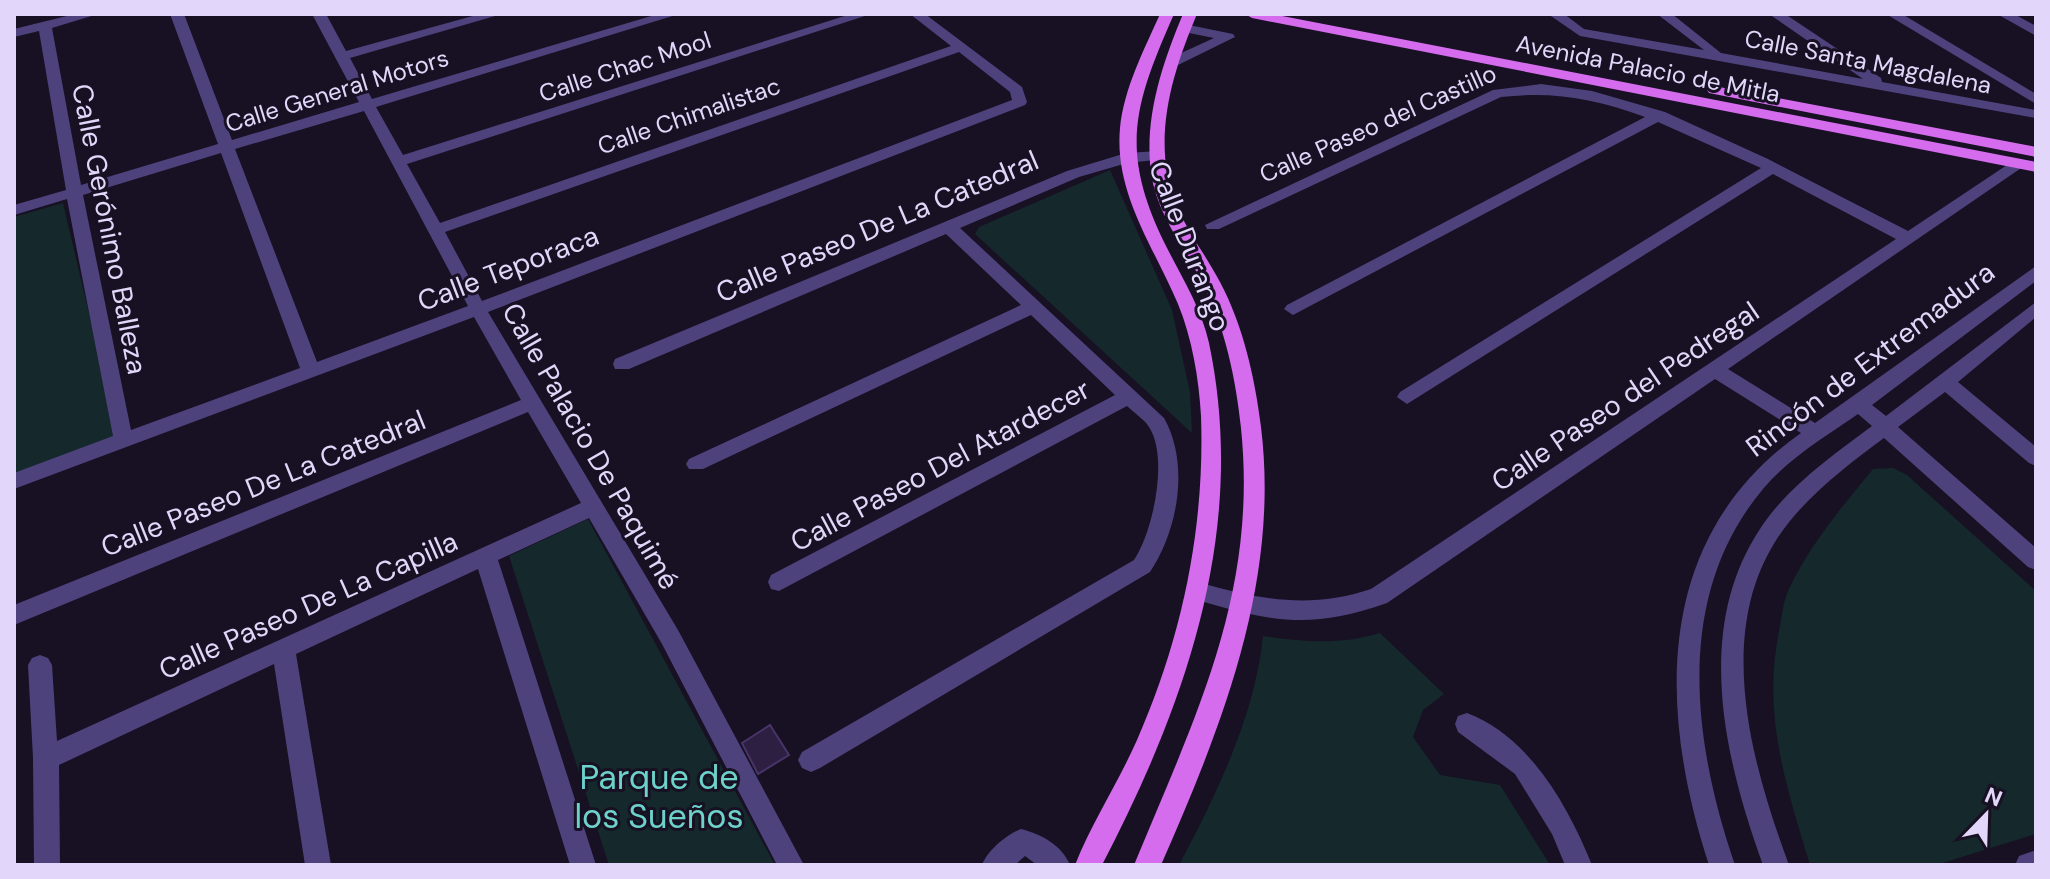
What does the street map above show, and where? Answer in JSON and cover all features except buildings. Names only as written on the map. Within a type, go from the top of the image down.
[{"type":"main road","name":"Calle Durango","points":[[1088,865],[1153,738],[1201,592],[1214,478],[1210,405],[1200,340],[1133,187],[1126,158],[1126,127],[1135,95],[1167,14]]},
{"type":"main road","name":"Avenida Palacio de Mitla","points":[[1252,14],[2028,165]]},
{"type":"main road","name":"Avenida Palacio de Mitla","points":[[1320,14],[2036,152]]},
{"type":"main road","name":"Calle Durango","points":[[1147,865],[1190,771],[1221,680],[1242,604],[1251,554],[1254,494],[1251,430],[1240,367],[1218,297],[1168,202],[1160,175],[1157,124],[1171,63],[1187,21]]},
{"type":"street","points":[[14,33],[91,14]]},
{"type":"street","points":[[177,14],[311,372]]},
{"type":"street","name":"Calle Palacio De Paquimé","points":[[319,14],[478,309],[670,637],[791,865]]},
{"type":"street","points":[[341,56],[495,14]]},
{"type":"street","name":"Calle General Motors","points":[[14,210],[672,14]]},
{"type":"street","name":"Calle Chac Mool","points":[[400,161],[864,14]]},
{"type":"street","points":[[917,14],[958,48]]},
{"type":"street","name":"Calle Santa Magdalena","points":[[1555,14],[1580,32],[2036,114]]},
{"type":"street","points":[[1664,14],[1720,56]]},
{"type":"street","points":[[1776,14],[1883,86]]},
{"type":"street","points":[[1893,14],[2036,100]]},
{"type":"street","points":[[2004,14],[2036,32]]},
{"type":"street","points":[[1171,63],[1228,38],[1187,21]]},
{"type":"street","name":"Calle Gerónimo Balleza","points":[[45,25],[74,192],[124,442]]},
{"type":"street","name":"Calle Teporaca","points":[[14,481],[311,372],[1020,102],[1017,90],[958,48]]},
{"type":"street","name":"Calle Chimalistac","points":[[435,230],[958,48]]},
{"type":"street","name":"Calle Paseo del Castillo","points":[[1213,225],[1514,89],[1552,88],[1660,115],[1906,237]]},
{"type":"street","points":[[1293,309],[1660,115]]},
{"type":"street","name":"Calle Paseo De La Catedral","points":[[622,364],[1073,174],[1126,158],[1159,156]]},
{"type":"street","name":"Calle Paseo del Pedregal","points":[[1201,592],[1242,604],[1306,615],[1344,609],[1379,596],[1906,237],[2028,165]]},
{"type":"street","points":[[1407,397],[1770,169]]},
{"type":"street","points":[[811,760],[1142,566],[1151,556],[1159,536],[1167,460],[1165,435],[949,227]]},
{"type":"street","name":"Rincón de Extremadura","points":[[1722,865],[1696,766],[1688,709],[1688,639],[1701,578],[1727,521],[1755,483],[1814,432],[1859,404],[2036,272]]},
{"type":"street","points":[[696,464],[1033,307]]},
{"type":"street","points":[[1776,865],[1757,819],[1739,742],[1733,644],[1742,591],[1766,537],[1796,502],[1840,461],[1945,382],[2026,329],[2036,308]]},
{"type":"street","points":[[1715,370],[1814,432]]},
{"type":"street","points":[[1945,382],[2036,458]]},
{"type":"street","name":"Calle Paseo Del Atardecer","points":[[779,582],[1127,397]]},
{"type":"street","name":"Calle Paseo De La Catedral","points":[[14,615],[532,403]]},
{"type":"street","points":[[1859,404],[2036,561]]},
{"type":"street","name":"Calle Paseo De La Capilla","points":[[46,758],[594,506]]},
{"type":"street","points":[[486,558],[583,865]]},
{"type":"street","points":[[283,648],[318,865]]},
{"type":"street","points":[[40,665],[46,758],[47,865]]},
{"type":"street","points":[[1467,724],[1524,766],[1561,825],[1579,865]]},
{"type":"street","points":[[995,865],[1015,845],[1028,842],[1057,865]]},
{"type":"street","points":[[2028,865],[2036,863]]},
{"type":"green space","points":[[1110,170],[1172,310],[1190,392],[1192,433],[975,234],[979,227]]},
{"type":"green space","points":[[63,203],[119,441],[14,479],[14,217]]},
{"type":"green space","points":[[1893,468],[1907,475],[2036,591],[2036,834],[1936,865],[1810,865],[1785,778],[1775,721],[1774,662],[1784,604],[1807,557],[1850,497],[1873,469]]},
{"type":"green space","name":"Parque de los Sueños","points":[[588,519],[775,865],[609,865],[509,556]]},
{"type":"green space","points":[[1380,633],[1444,694],[1423,710],[1413,737],[1440,775],[1500,785],[1550,865],[1179,865],[1220,783],[1243,725],[1259,666],[1263,636],[1322,641]]}]
